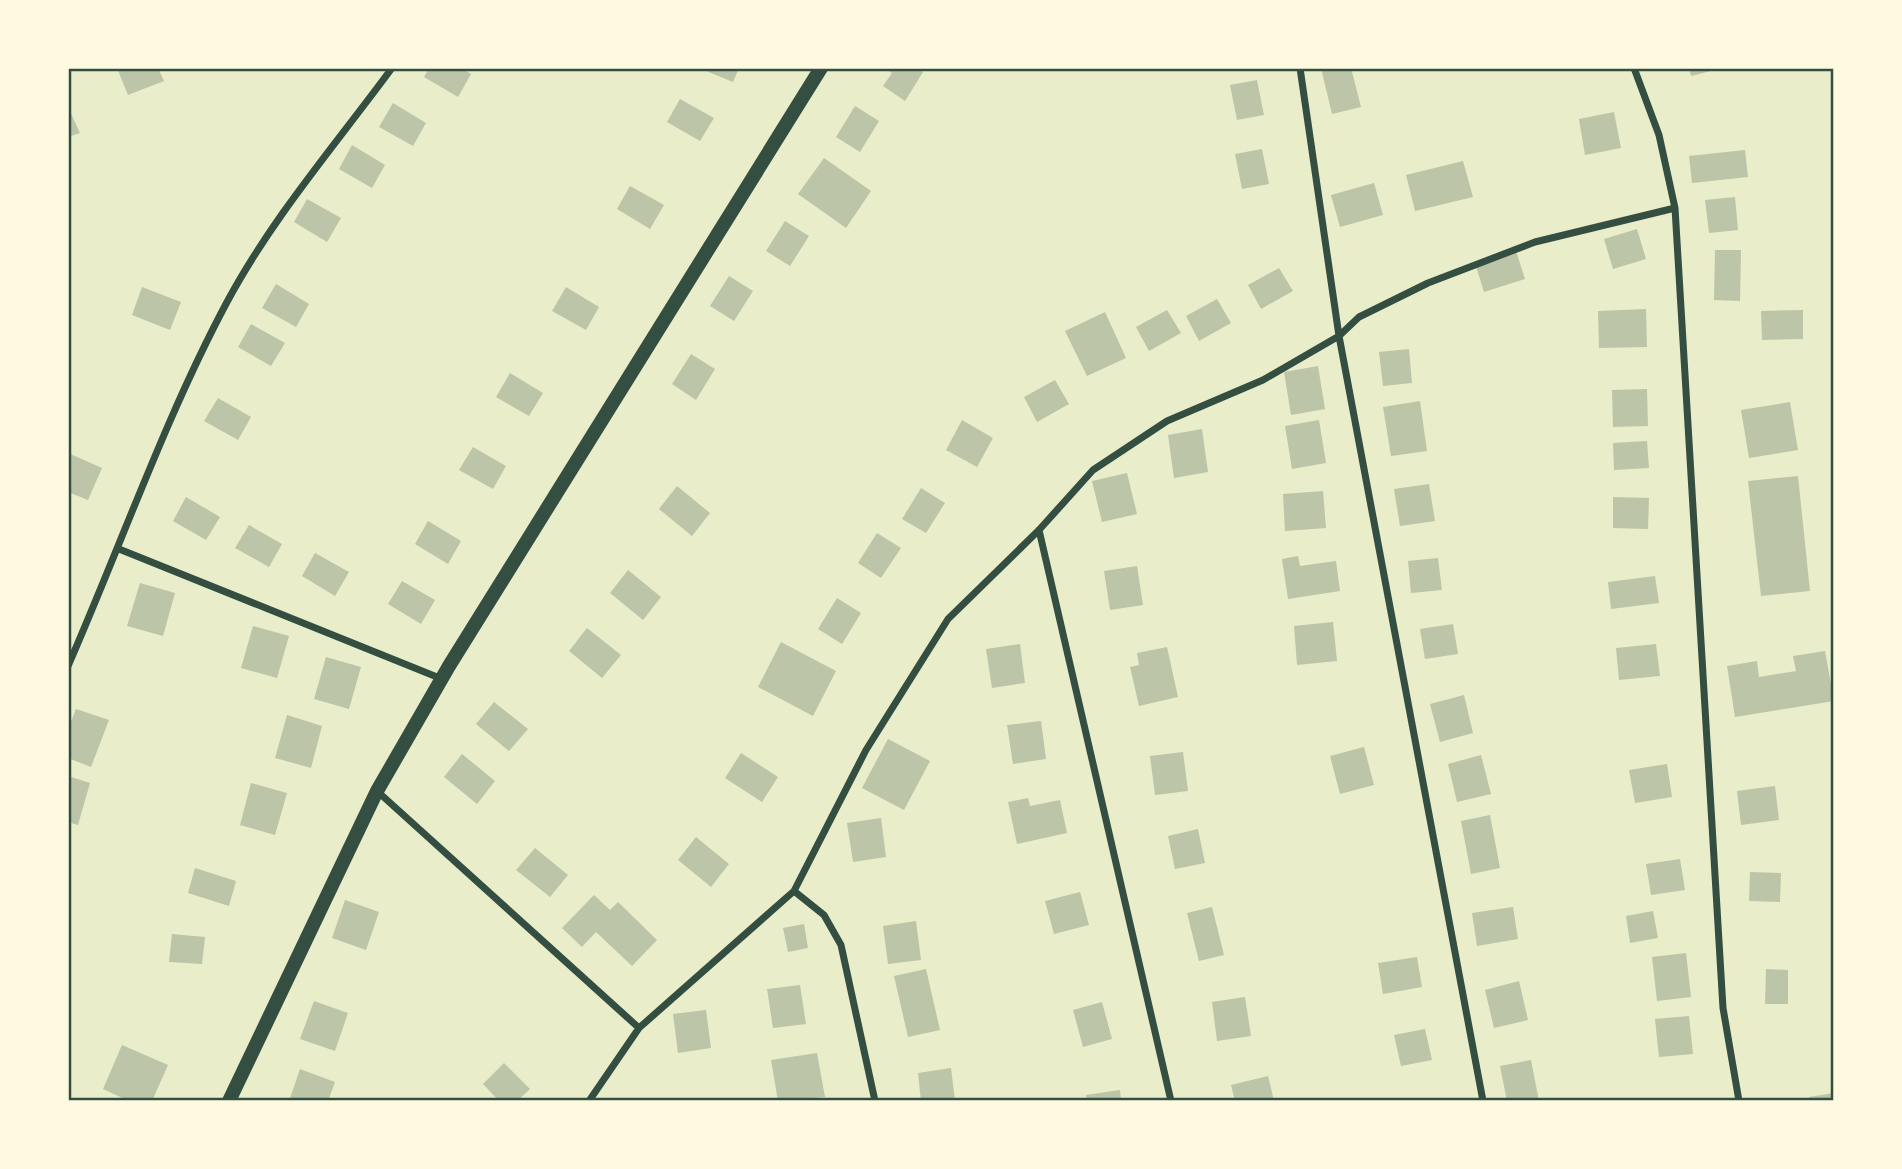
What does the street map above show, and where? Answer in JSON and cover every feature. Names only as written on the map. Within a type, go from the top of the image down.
[{"type":"main road","points":[[229,1101],[377,791],[442,679],[821,68]]},
{"type":"street","points":[[68,666],[192,371],[228,300],[265,239],[392,68]]},
{"type":"street","points":[[1300,68],[1339,336],[1483,1101]]},
{"type":"street","points":[[1634,68],[1659,135],[1675,208],[1723,1008],[1739,1101]]},
{"type":"street","points":[[589,1101],[639,1028],[794,891],[866,750],[948,619],[1039,530],[1093,470],[1167,421],[1263,380],[1339,336],[1359,317],[1428,283],[1535,242],[1675,208]]},
{"type":"street","points":[[1039,530],[1171,1101]]},
{"type":"street","points":[[119,549],[442,679]]},
{"type":"street","points":[[377,791],[639,1028]]},
{"type":"street","points":[[794,891],[824,915],[841,945],[875,1101]]},
{"type":"building","points":[[117,68],[158,68],[164,81],[128,95]]},
{"type":"building","points":[[429,68],[462,68],[471,74],[458,97],[424,77]]},
{"type":"building","points":[[699,68],[739,68],[733,82]]},
{"type":"building","points":[[884,68],[917,68],[923,72],[905,101],[883,86],[892,73]]},
{"type":"building","points":[[1321,68],[1351,68],[1361,107],[1332,114]]},
{"type":"building","points":[[1689,68],[1719,68],[1719,69],[1691,76]]},
{"type":"building","points":[[1257,80],[1264,115],[1237,120],[1230,85]]},
{"type":"building","points":[[680,99],[714,118],[700,141],[667,122]]},
{"type":"building","points":[[393,103],[426,123],[413,146],[379,127]]},
{"type":"building","points":[[855,106],[879,121],[860,152],[836,137]]},
{"type":"building","points":[[68,107],[80,133],[68,137]]},
{"type":"building","points":[[1614,112],[1621,148],[1585,155],[1579,119]]},
{"type":"building","points":[[352,145],[385,165],[372,188],[339,169]]},
{"type":"building","points":[[1262,149],[1269,184],[1242,189],[1235,154]]},
{"type":"building","points":[[1745,150],[1748,177],[1692,183],[1689,156]]},
{"type":"building","points":[[824,158],[871,191],[846,228],[798,194]]},
{"type":"building","points":[[1463,161],[1473,197],[1415,211],[1406,175]]},
{"type":"building","points":[[1374,183],[1383,215],[1340,227],[1331,195]]},
{"type":"building","points":[[630,186],[664,205],[650,229],[617,209]]},
{"type":"building","points":[[1735,197],[1738,230],[1709,233],[1705,200]]},
{"type":"building","points":[[307,199],[341,218],[327,242],[294,222]]},
{"type":"building","points":[[785,221],[809,236],[790,266],[766,251]]},
{"type":"building","points":[[1637,229],[1646,259],[1613,269],[1604,239]]},
{"type":"building","points":[[1715,250],[1741,250],[1740,301],[1714,300]]},
{"type":"building","points":[[1516,251],[1525,279],[1484,292],[1475,263]]},
{"type":"building","points":[[1279,268],[1293,291],[1261,309],[1248,285]]},
{"type":"building","points":[[729,276],[753,291],[734,321],[710,306]]},
{"type":"building","points":[[276,284],[309,304],[296,327],[262,308]]},
{"type":"building","points":[[142,287],[181,302],[170,330],[132,315]]},
{"type":"building","points":[[566,287],[599,307],[586,330],[552,311]]},
{"type":"building","points":[[1217,299],[1231,323],[1199,341],[1186,316]]},
{"type":"building","points":[[1646,309],[1647,347],[1599,348],[1598,311]]},
{"type":"building","points":[[1167,310],[1181,333],[1149,351],[1136,327]]},
{"type":"building","points":[[1803,310],[1803,339],[1762,340],[1761,311]]},
{"type":"building","points":[[1105,312],[1126,358],[1087,376],[1065,331]]},
{"type":"building","points":[[251,324],[285,343],[271,366],[238,347]]},
{"type":"building","points":[[1409,349],[1412,383],[1383,386],[1379,352]]},
{"type":"building","points":[[691,354],[715,369],[696,400],[672,384]]},
{"type":"building","points":[[1318,366],[1325,409],[1291,415],[1284,372]]},
{"type":"building","points":[[510,373],[543,393],[529,416],[496,397]]},
{"type":"building","points":[[1055,380],[1069,404],[1037,422],[1024,397]]},
{"type":"building","points":[[1647,389],[1648,426],[1613,427],[1612,390]]},
{"type":"building","points":[[218,398],[251,417],[238,440],[204,421]]},
{"type":"building","points":[[1420,401],[1427,451],[1391,456],[1383,407]]},
{"type":"building","points":[[1790,402],[1798,450],[1749,458],[1741,410]]},
{"type":"building","points":[[962,420],[993,438],[977,467],[946,450]]},
{"type":"building","points":[[1319,420],[1326,463],[1292,469],[1285,426]]},
{"type":"building","points":[[1202,429],[1208,472],[1174,478],[1168,435]]},
{"type":"building","points":[[1647,441],[1649,468],[1614,470],[1613,443]]},
{"type":"building","points":[[473,447],[506,466],[493,489],[459,470]]},
{"type":"building","points":[[68,453],[102,468],[88,500],[68,492]]},
{"type":"building","points":[[1127,473],[1137,514],[1102,522],[1092,481]]},
{"type":"building","points":[[1798,476],[1810,591],[1761,596],[1748,481]]},
{"type":"building","points":[[1429,484],[1435,521],[1400,526],[1394,489]]},
{"type":"building","points":[[677,486],[710,513],[692,536],[659,509]]},
{"type":"building","points":[[921,488],[945,503],[926,533],[902,519]]},
{"type":"building","points":[[1323,491],[1326,528],[1285,531],[1283,494]]},
{"type":"building","points":[[186,497],[220,517],[206,540],[173,521]]},
{"type":"building","points":[[1613,497],[1649,498],[1648,529],[1613,528]]},
{"type":"building","points":[[428,521],[461,541],[448,564],[415,544]]},
{"type":"building","points":[[249,525],[282,544],[269,567],[235,548]]},
{"type":"building","points":[[877,533],[901,548],[881,578],[858,563]]},
{"type":"building","points":[[315,553],[349,572],[335,596],[302,576]]},
{"type":"building","points":[[1298,556],[1300,566],[1336,561],[1340,591],[1288,599],[1282,559]]},
{"type":"building","points":[[1438,558],[1442,590],[1411,593],[1408,561]]},
{"type":"building","points":[[1137,566],[1143,605],[1110,610],[1104,571]]},
{"type":"building","points":[[628,570],[661,597],[643,620],[610,593]]},
{"type":"building","points":[[1655,576],[1659,603],[1611,609],[1608,582]]},
{"type":"building","points":[[402,581],[435,600],[421,624],[388,604]]},
{"type":"building","points":[[140,583],[175,593],[163,636],[127,626]]},
{"type":"building","points":[[837,598],[861,613],[842,644],[818,629]]},
{"type":"building","points":[[1333,622],[1337,661],[1297,665],[1294,626]]},
{"type":"building","points":[[1453,624],[1458,654],[1425,659],[1420,629]]},
{"type":"building","points":[[253,626],[289,636],[277,678],[241,668]]},
{"type":"building","points":[[587,628],[621,655],[602,678],[569,651]]},
{"type":"building","points":[[781,642],[836,671],[813,716],[758,687]]},
{"type":"building","points":[[1020,644],[1025,683],[992,688],[986,649]]},
{"type":"building","points":[[1656,644],[1660,676],[1619,680],[1616,648]]},
{"type":"building","points":[[1167,647],[1178,697],[1139,706],[1130,667],[1139,665],[1137,653]]},
{"type":"building","points":[[1825,651],[1834,701],[1735,717],[1727,666],[1757,661],[1759,677],[1796,671],[1793,656]]},
{"type":"building","points":[[326,657],[361,667],[349,709],[314,699]]},
{"type":"building","points":[[1464,695],[1473,733],[1440,742],[1430,704]]},
{"type":"building","points":[[494,702],[528,729],[509,751],[476,724]]},
{"type":"building","points":[[76,709],[109,720],[91,767],[68,758],[68,729]]},
{"type":"building","points":[[287,715],[322,726],[311,768],[275,758]]},
{"type":"building","points":[[1041,721],[1046,759],[1013,764],[1007,725]]},
{"type":"building","points":[[888,739],[930,761],[904,810],[862,788]]},
{"type":"building","points":[[1364,747],[1374,785],[1340,794],[1330,756]]},
{"type":"building","points":[[1183,752],[1188,791],[1155,795],[1150,756]]},
{"type":"building","points":[[741,753],[778,777],[762,802],[725,778]]},
{"type":"building","points":[[462,754],[495,781],[477,804],[444,777]]},
{"type":"building","points":[[1481,755],[1491,794],[1457,802],[1448,764]]},
{"type":"building","points":[[1667,764],[1672,797],[1635,803],[1629,770]]},
{"type":"building","points":[[68,776],[90,783],[78,825],[68,822]]},
{"type":"building","points":[[251,783],[287,793],[275,835],[240,825]]},
{"type":"building","points":[[1775,786],[1779,820],[1741,825],[1737,791]]},
{"type":"building","points":[[1028,798],[1030,806],[1060,800],[1067,833],[1017,844],[1008,802]]},
{"type":"building","points":[[1490,815],[1500,868],[1471,874],[1461,821]]},
{"type":"building","points":[[881,818],[886,857],[853,862],[847,823]]},
{"type":"building","points":[[1198,829],[1205,863],[1175,869],[1168,836]]},
{"type":"building","points":[[696,837],[729,864],[711,887],[678,860]]},
{"type":"building","points":[[535,848],[568,875],[550,897],[516,870]]},
{"type":"building","points":[[1680,859],[1685,890],[1651,895],[1646,864]]},
{"type":"building","points":[[195,868],[236,881],[229,906],[188,893]]},
{"type":"building","points":[[1750,872],[1781,873],[1780,902],[1749,901]]},
{"type":"building","points":[[1080,892],[1089,925],[1054,934],[1045,901]]},
{"type":"building","points":[[594,895],[610,910],[618,902],[657,940],[632,966],[596,932],[582,947],[562,928]]},
{"type":"building","points":[[345,900],[379,912],[366,950],[332,938]]},
{"type":"building","points":[[1212,907],[1224,955],[1199,961],[1187,913]]},
{"type":"building","points":[[1513,907],[1518,939],[1477,946],[1472,913]]},
{"type":"building","points":[[1653,911],[1658,938],[1630,943],[1626,916]]},
{"type":"building","points":[[916,921],[921,960],[888,964],[883,926]]},
{"type":"building","points":[[804,924],[808,948],[788,952],[783,928]]},
{"type":"building","points":[[172,934],[205,937],[202,964],[169,962]]},
{"type":"building","points":[[1686,953],[1691,997],[1657,1001],[1652,957]]},
{"type":"building","points":[[1417,957],[1422,987],[1383,994],[1378,963]]},
{"type":"building","points":[[926,969],[940,1030],[908,1037],[894,976]]},
{"type":"building","points":[[1766,969],[1788,970],[1788,1004],[1765,1004]]},
{"type":"building","points":[[1519,981],[1528,1020],[1494,1028],[1485,990]]},
{"type":"building","points":[[800,985],[806,1024],[773,1028],[767,989]]},
{"type":"building","points":[[1245,997],[1251,1036],[1217,1041],[1212,1002]]},
{"type":"building","points":[[314,1001],[348,1013],[335,1051],[300,1039]]},
{"type":"building","points":[[1102,1002],[1112,1039],[1083,1047],[1073,1010]]},
{"type":"building","points":[[706,1010],[711,1048],[678,1053],[673,1014]]},
{"type":"building","points":[[1689,1016],[1693,1054],[1659,1057],[1655,1019]]},
{"type":"building","points":[[1425,1029],[1432,1060],[1401,1066],[1394,1035]]},
{"type":"building","points":[[122,1045],[168,1065],[152,1101],[129,1101],[103,1089]]},
{"type":"building","points":[[817,1053],[825,1097],[778,1101],[771,1060]]},
{"type":"building","points":[[1531,1060],[1539,1101],[1507,1101],[1500,1066]]},
{"type":"building","points":[[504,1063],[530,1089],[517,1101],[499,1101],[483,1084]]},
{"type":"building","points":[[951,1068],[955,1101],[921,1101],[918,1073]]},
{"type":"building","points":[[300,1069],[335,1082],[328,1101],[289,1101]]},
{"type":"building","points":[[1268,1076],[1274,1101],[1235,1101],[1231,1085]]},
{"type":"building","points":[[1120,1090],[1121,1101],[1087,1101],[1086,1095]]},
{"type":"building","points":[[1834,1093],[1834,1101],[1810,1101],[1809,1097]]}]
